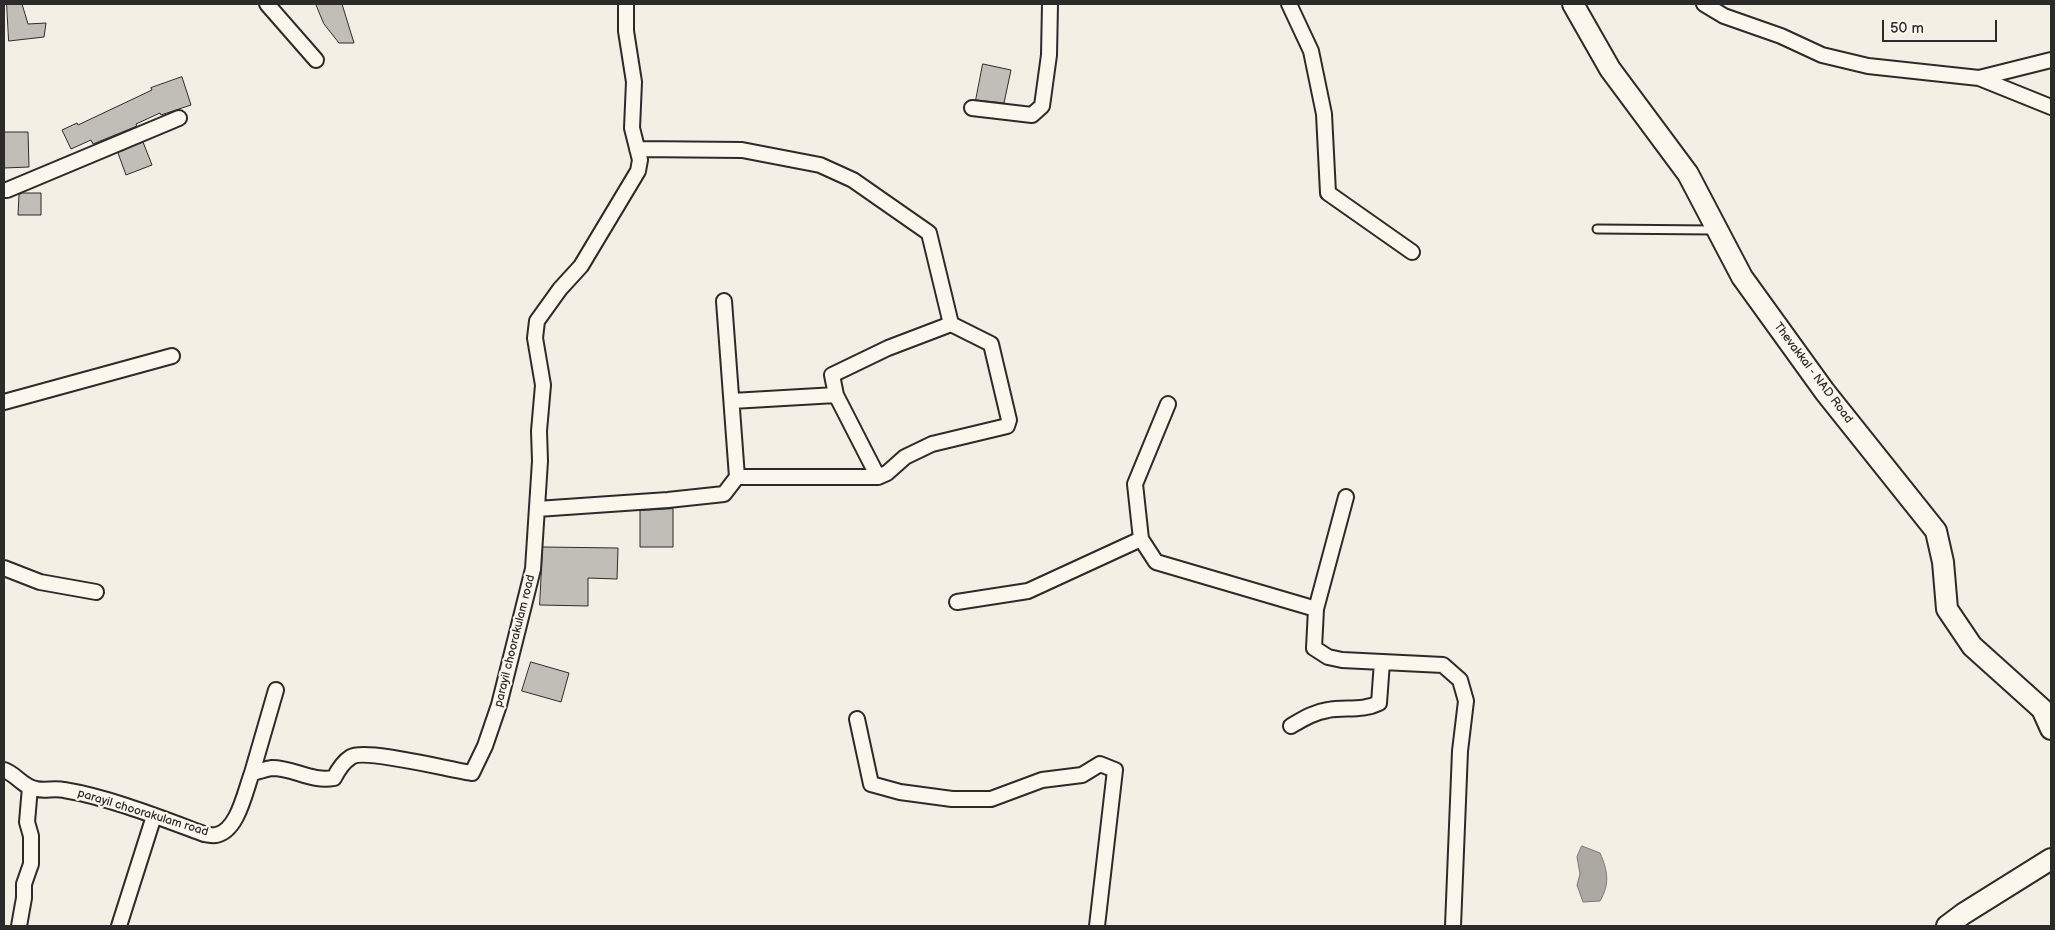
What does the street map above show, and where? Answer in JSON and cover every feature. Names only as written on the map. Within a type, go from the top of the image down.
[{"type":"main road","name":"Thevakkal - NAD Road","points":[[1574,4],[1610,69],[1688,174],[1742,277],[1825,392],[1936,531],[1943,562],[1947,609],[1972,646],[2042,709],[2051,730]]},
{"type":"main road","points":[[1947,926],[2051,859]]},
{"type":"street","points":[[267,4],[316,60]]},
{"type":"street","name":"parayil choorakulam road","points":[[4,770],[23,784],[36,789],[62,790],[100,798],[204,834],[215,835],[224,831],[233,822],[252,773],[270,768],[283,769],[322,780],[334,778],[340,767],[351,756],[371,754],[472,773],[485,746],[498,706],[524,612],[533,569],[540,460],[539,431],[544,386],[535,338],[537,321],[560,289],[581,266],[626,194],[638,171],[640,160],[632,128],[634,82],[626,31],[626,4]]},
{"type":"street","points":[[972,108],[1032,115],[1042,106],[1049,55],[1050,4]]},
{"type":"street","points":[[1289,4],[1311,51],[1324,114],[1328,194],[1412,252]]},
{"type":"street","points":[[1704,4],[1724,16],[1781,36],[1822,55],[1876,67],[1979,78],[2051,108]]},
{"type":"street","points":[[1979,78],[2051,60]]},
{"type":"street","points":[[4,190],[179,118]]},
{"type":"street","points":[[637,149],[742,150],[820,165],[852,180],[929,233],[951,324]]},
{"type":"street","points":[[537,509],[668,500],[724,494],[737,477],[724,301]]},
{"type":"street","points":[[737,477],[878,477],[887,473],[905,457],[932,444],[1007,426],[1009,420],[991,344],[951,324],[888,348],[832,375],[836,395],[878,477]]},
{"type":"street","points":[[4,402],[172,356]]},
{"type":"street","points":[[732,401],[836,395]]},
{"type":"street","points":[[1168,404],[1135,484],[1142,539],[1156,562],[1316,609]]},
{"type":"street","points":[[1346,498],[1316,609],[1314,648],[1328,657],[1342,660],[1443,665],[1460,680],[1466,701],[1460,750],[1453,926]]},
{"type":"street","points":[[957,602],[1028,591],[1142,539]]},
{"type":"street","points":[[4,568],[40,582],[96,592]]},
{"type":"street","points":[[1291,726],[1308,715],[1328,710],[1369,708],[1379,703],[1382,662]]},
{"type":"street","points":[[252,773],[276,690]]},
{"type":"street","points":[[857,720],[871,784],[900,792],[952,799],[991,799],[1042,780],[1082,775],[1100,764],[1115,770],[1097,926]]},
{"type":"street","points":[[19,926],[24,898],[24,884],[31,864],[31,836],[27,822],[30,787]]},
{"type":"street","points":[[119,926],[154,816]]},
{"type":"lane","points":[[1597,229],[1717,230]]},
{"type":"shaded area","points":[[1582,846],[1600,853],[1605,866],[1607,883],[1600,901],[1583,902],[1577,885],[1580,874],[1577,857]]},
{"type":"building","points":[[7,4],[22,4],[28,24],[46,23],[44,37],[9,41]]},
{"type":"building","points":[[316,4],[342,4],[354,43],[339,43],[324,24]]},
{"type":"building","points":[[983,64],[1011,70],[1004,103],[976,100]]},
{"type":"building","points":[[182,77],[191,105],[161,115],[160,113],[136,124],[137,126],[93,144],[91,140],[71,149],[62,130],[77,123],[78,125],[152,90],[151,88]]},
{"type":"building","points":[[4,132],[28,132],[29,167],[4,168]]},
{"type":"building","points":[[143,142],[152,165],[126,175],[118,153]]},
{"type":"building","points":[[23,193],[41,193],[41,215],[18,215],[19,195]]},
{"type":"building","points":[[673,509],[673,547],[640,547],[640,511]]},
{"type":"building","points":[[543,547],[618,548],[617,579],[588,578],[588,606],[540,605]]},
{"type":"building","points":[[531,662],[569,673],[561,702],[522,691]]}]
